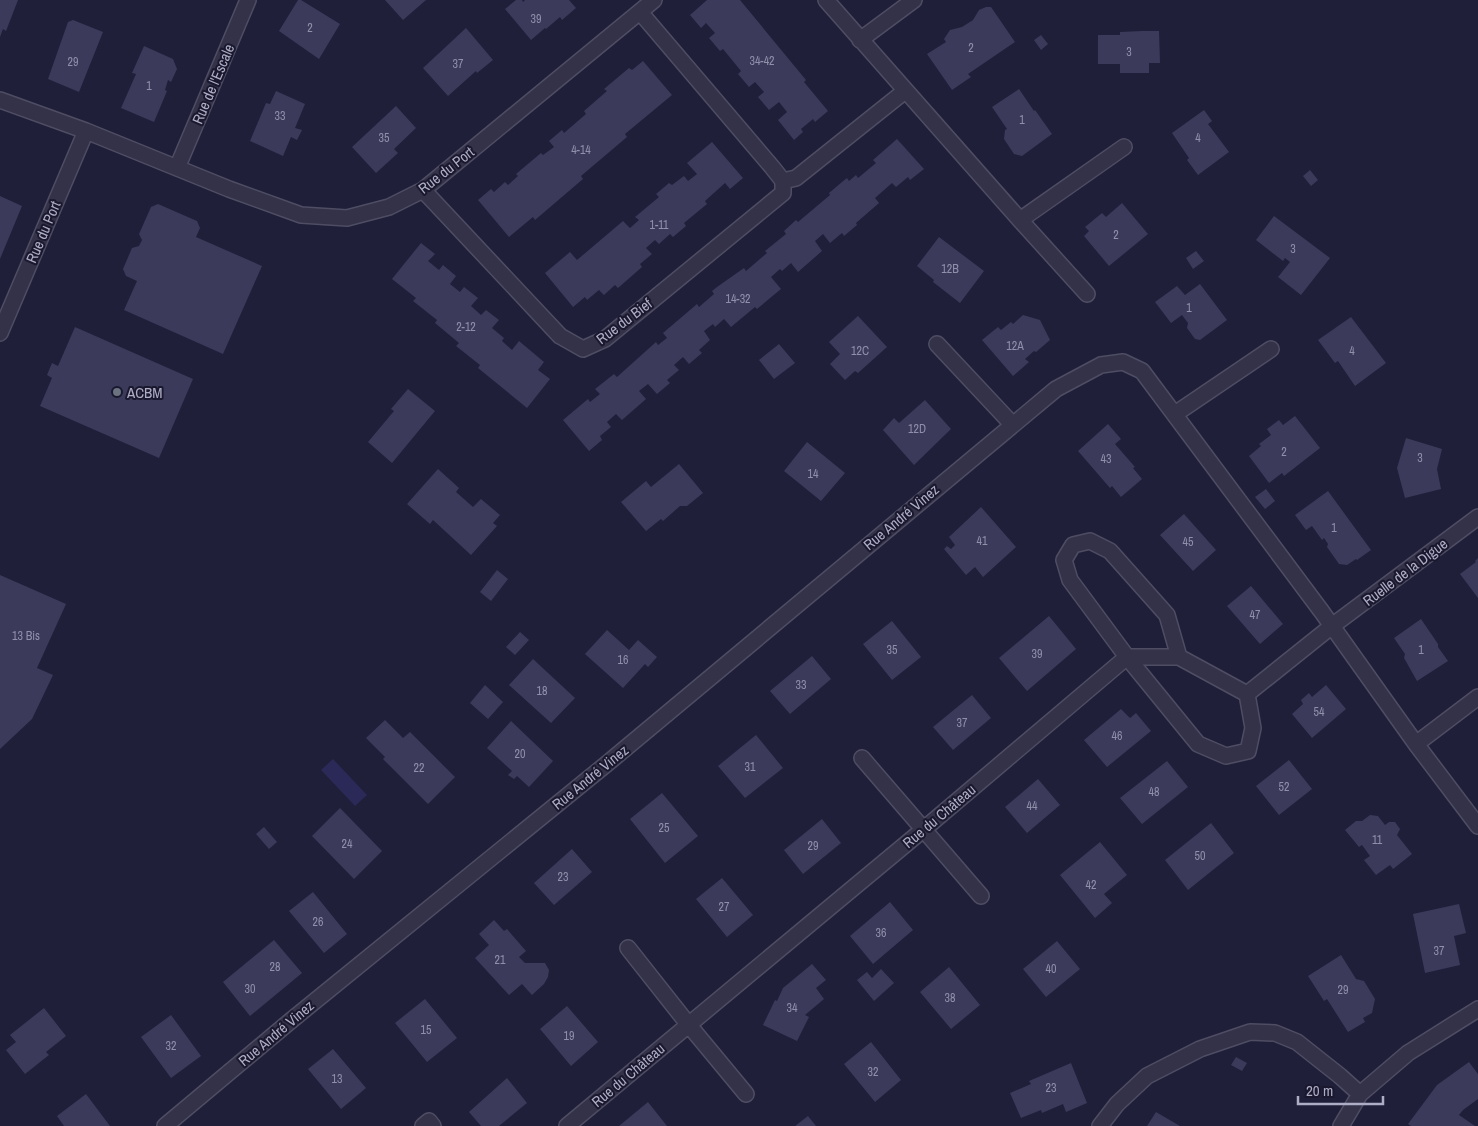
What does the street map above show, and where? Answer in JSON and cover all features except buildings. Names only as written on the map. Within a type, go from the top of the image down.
[{"type":"street","name":"Rue de l'Escale","points":[[177,168],[248,0]]},
{"type":"street","name":"Rue du Port","points":[[0,100],[86,131],[228,189],[301,215],[346,218],[389,207],[423,190],[654,0]]},
{"type":"street","points":[[826,0],[905,91],[1088,294]]},
{"type":"street","points":[[860,40],[914,0]]},
{"type":"street","points":[[640,12],[783,181],[796,178],[905,91]]},
{"type":"street","name":"Rue du Port","points":[[0,333],[86,131]]},
{"type":"street","points":[[1020,220],[1124,147]]},
{"type":"street","name":"Rue du Bief","points":[[423,190],[560,336],[583,349],[605,339],[783,193],[783,181]]},
{"type":"street","points":[[937,344],[1012,424]]},
{"type":"street","points":[[1271,349],[1175,414],[1478,826]]},
{"type":"street","name":"Rue André Vinez","points":[[165,1126],[288,1023],[609,762],[1056,389],[1101,365],[1123,362],[1142,371],[1175,414]]},
{"type":"street","name":"Ruelle de la Digue","points":[[1332,626],[1478,517]]},
{"type":"street","points":[[1127,657],[1179,657],[1246,694],[1253,728],[1248,751],[1226,756],[1198,744],[1127,657],[1070,580],[1064,560],[1073,545],[1090,541],[1110,551],[1167,615],[1179,657]]},
{"type":"street","points":[[1246,694],[1332,626]]},
{"type":"street","name":"Rue du Château","points":[[567,1126],[924,829],[1127,657]]},
{"type":"street","points":[[1416,744],[1478,697]]},
{"type":"street","points":[[862,758],[981,896]]},
{"type":"street","points":[[628,948],[746,1094]]},
{"type":"street","points":[[1341,1126],[1360,1094],[1408,1053],[1478,1009]]},
{"type":"street","points":[[1100,1126],[1117,1104],[1147,1076],[1200,1049],[1250,1032],[1274,1033],[1297,1042],[1360,1094]]},
{"type":"street","points":[[423,1126],[429,1121],[433,1126]]},
{"type":"shaded area","points":[[333,759],[367,795],[355,806],[321,770]]},
{"type":"place","name":"ACBM","points":[[117,392]]}]
